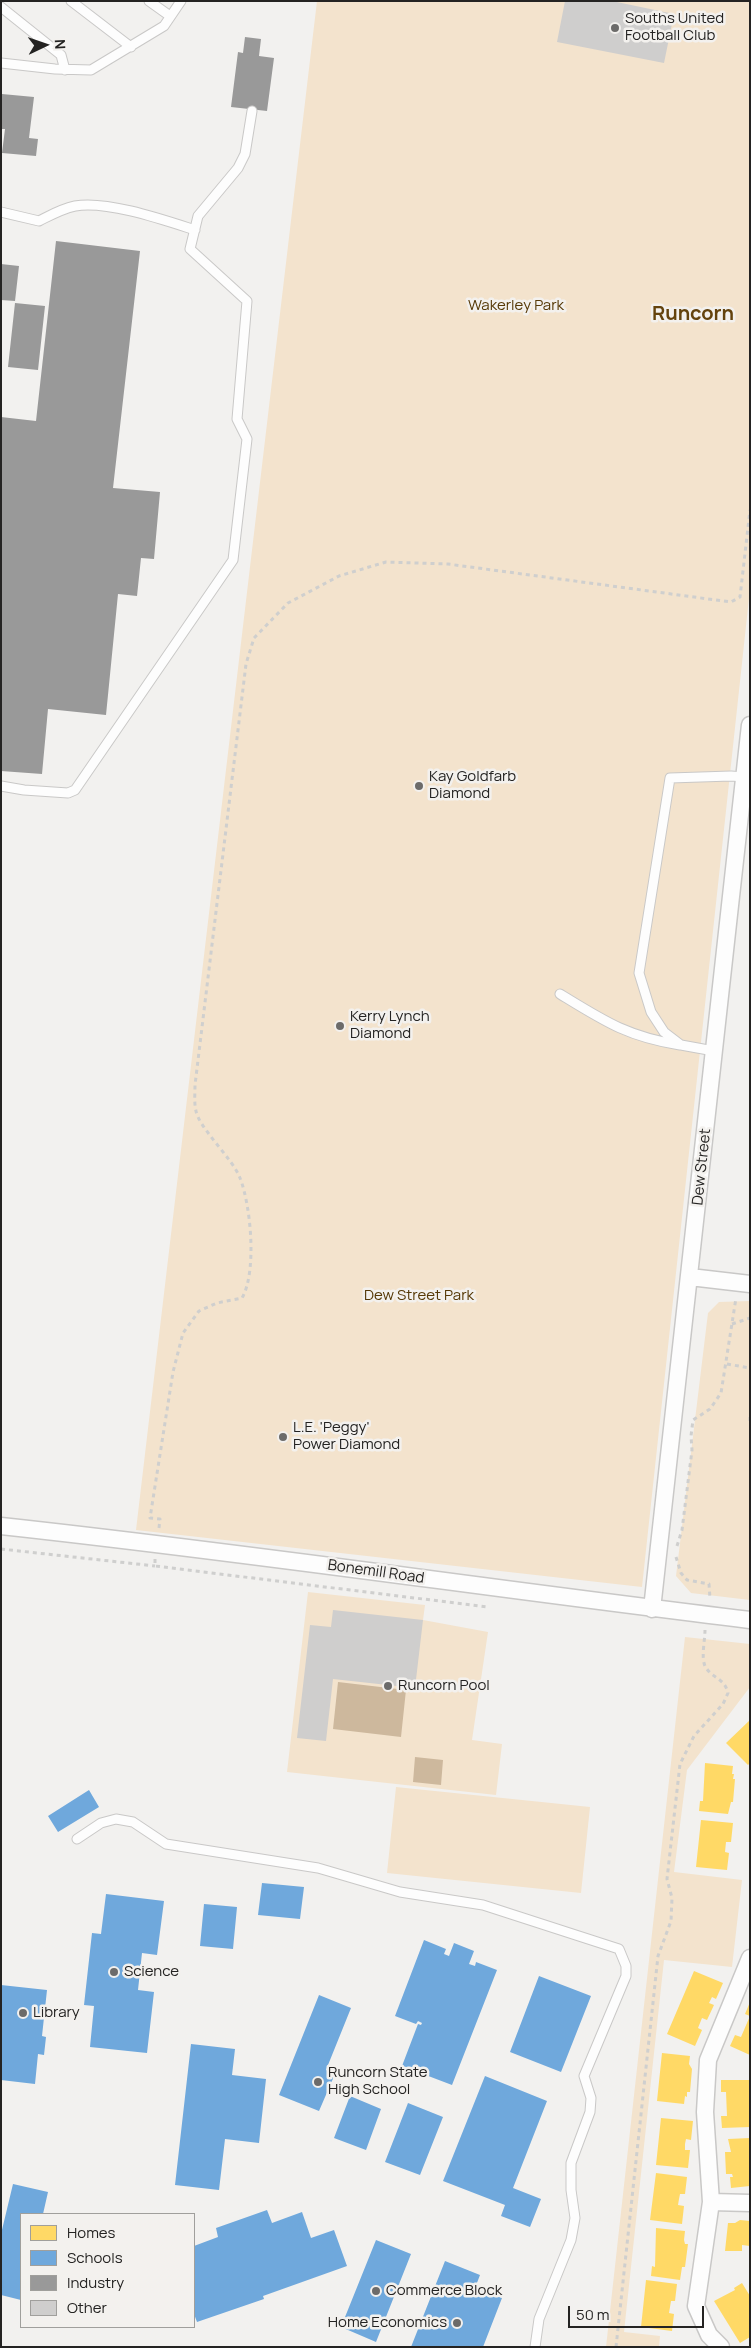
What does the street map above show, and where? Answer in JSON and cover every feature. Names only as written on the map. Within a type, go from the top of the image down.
[{"type":"street","name":"Dew Street","points":[[652,1609],[750,725]]},
{"type":"street","points":[[690,1277],[750,1284]]},
{"type":"street","name":"Bonemill Road","points":[[1,1526],[157,1543],[652,1609],[750,1620]]},
{"type":"street","points":[[721,2347],[709,2335],[696,2306],[711,2202],[705,2112],[708,2060],[750,1958]]},
{"type":"street","points":[[711,2202],[750,2202]]},
{"type":"lane","points":[[71,1],[131,47]]},
{"type":"lane","points":[[149,1],[170,16]]},
{"type":"lane","points":[[1,63],[66,70],[91,70],[164,26],[181,1]]},
{"type":"lane","points":[[1,7],[61,55],[66,70]]},
{"type":"lane","points":[[1,786],[24,790],[68,793],[75,790],[233,560],[247,439],[237,419],[246,301],[190,249],[198,216],[238,168],[245,154],[252,111]]},
{"type":"lane","points":[[1,212],[39,221],[56,211],[76,206],[107,208],[141,213],[195,230]]},
{"type":"lane","points":[[681,1045],[664,1032],[652,1012],[639,973],[670,778],[744,777]]},
{"type":"lane","points":[[560,994],[630,1034],[714,1051]]},
{"type":"lane","points":[[77,1839],[101,1823],[116,1820],[133,1822],[166,1844],[318,1868],[400,1892],[483,1905],[619,1949],[626,1966],[626,1976],[584,2076],[591,2098],[590,2112],[571,2163],[571,2190],[575,2218],[571,2240],[538,2319],[535,2347]]},
{"type":"path","points":[[154,1566],[160,1519],[150,1518],[173,1372],[183,1333],[199,1311],[217,1303],[242,1298],[247,1290],[250,1272],[249,1217],[240,1177],[196,1113],[195,1085],[246,664],[254,638],[288,604],[339,576],[386,562],[448,564],[731,602],[740,597],[750,510]]},
{"type":"path","points":[[616,2347],[658,1956],[668,1932],[672,1916],[672,1898],[667,1879],[680,1764],[694,1736],[724,1704],[728,1693],[724,1681],[709,1671],[704,1661],[707,1614],[710,1599],[709,1584],[687,1580],[677,1562],[676,1548],[682,1530],[692,1450],[693,1420],[710,1409],[721,1393],[737,1297]]},
{"type":"path","points":[[732,1324],[750,1318]]},
{"type":"path","points":[[727,1364],[750,1368]]},
{"type":"path","points":[[750,1417],[750,1425]]},
{"type":"path","points":[[1,1549],[488,1607]]},
{"type":"green space","name":"Dew Street Park","points":[[317,1],[750,1],[750,589],[642,1587],[136,1530]]},
{"type":"green space","points":[[750,1301],[750,1600],[691,1593],[676,1576],[708,1313],[719,1302]]},
{"type":"green space","name":"Runcorn Pool","points":[[308,1592],[425,1605],[423,1620],[488,1632],[472,1740],[502,1744],[496,1795],[287,1772]]},
{"type":"green space","points":[[685,1637],[750,1644],[750,1687],[687,1770],[674,1872],[742,1880],[732,1967],[664,1960],[624,2332],[660,2336],[659,2347],[606,2347]]},
{"type":"green space","points":[[396,1787],[590,1807],[581,1893],[387,1873]]},
{"type":"shaded area","points":[[338,1682],[406,1690],[401,1737],[333,1729]]},
{"type":"shaded area","points":[[415,1757],[443,1760],[441,1785],[413,1782]]},
{"type":"building: Homes","points":[[750,1720],[750,1763],[748,1765],[726,1743]]},
{"type":"building: Homes","points":[[705,1763],[733,1766],[732,1774],[734,1774],[733,1779],[735,1779],[733,1802],[731,1802],[728,1814],[699,1811],[700,1801],[703,1801]]},
{"type":"building: Homes","points":[[701,1820],[733,1823],[731,1842],[726,1842],[725,1852],[729,1853],[727,1870],[696,1867]]},
{"type":"building: Homes","points":[[694,1971],[723,1983],[716,1999],[712,1997],[709,2003],[714,2005],[707,2020],[702,2018],[698,2028],[702,2030],[695,2046],[667,2034]]},
{"type":"building: Homes","points":[[750,2002],[750,2016],[745,2014]]},
{"type":"building: Homes","points":[[750,2016],[750,2055],[730,2046],[735,2035],[741,2037]]},
{"type":"building: Homes","points":[[662,2053],[690,2056],[689,2064],[692,2069],[690,2092],[687,2092],[687,2097],[685,2096],[684,2104],[657,2101]]},
{"type":"building: Homes","points":[[721,2080],[750,2080],[750,2127],[722,2128],[721,2116],[727,2116],[726,2092],[721,2092]]},
{"type":"building: Homes","points":[[661,2118],[693,2121],[691,2140],[686,2139],[685,2144],[685,2150],[690,2150],[688,2168],[656,2165]]},
{"type":"building: Homes","points":[[750,2138],[750,2186],[731,2188],[730,2177],[733,2177],[732,2174],[726,2174],[725,2152],[731,2152],[728,2139]]},
{"type":"building: Homes","points":[[656,2173],[687,2177],[685,2194],[680,2194],[678,2205],[684,2206],[682,2224],[650,2220]]},
{"type":"building: Homes","points":[[740,2220],[750,2221],[750,2246],[742,2245],[742,2251],[725,2251],[728,2223],[735,2223]]},
{"type":"building: Homes","points":[[656,2228],[685,2231],[684,2240],[685,2244],[688,2244],[685,2267],[682,2267],[680,2280],[651,2276],[652,2266],[655,2267]]},
{"type":"building: Homes","points":[[646,2280],[677,2284],[675,2301],[671,2301],[669,2313],[674,2314],[672,2331],[641,2327]]},
{"type":"building: Homes","points":[[742,2283],[750,2296],[750,2337],[740,2343],[714,2301],[735,2290],[734,2288]]},
{"type":"building: Schools","points":[[89,1790],[99,1807],[58,1832],[48,1816]]},
{"type":"building: Schools","points":[[262,1883],[304,1887],[300,1919],[258,1915]]},
{"type":"building: Schools","name":"Science","points":[[106,1894],[164,1901],[157,1955],[142,1953],[138,1990],[154,1992],[147,2053],[90,2047],[94,2006],[84,2005],[92,1933],[101,1934]]},
{"type":"building: Schools","points":[[204,1904],[237,1907],[233,1949],[200,1946]]},
{"type":"building: Schools","points":[[424,1940],[446,1949],[444,1954],[449,1956],[454,1943],[474,1951],[469,1964],[475,1966],[476,1962],[497,1970],[452,2085],[402,2066],[418,2024],[421,2025],[422,2023],[418,2021],[416,2024],[395,2016]]},
{"type":"building: Schools","points":[[539,1976],[591,1996],[561,2072],[510,2052]]},
{"type":"building: Schools","name":"Library","points":[[1,1985],[47,1990],[42,2036],[46,2037],[44,2055],[38,2054],[35,2084],[1,2080]]},
{"type":"building: Schools","points":[[319,1995],[351,2008],[326,2070],[335,2074],[319,2111],[279,2095]]},
{"type":"building: Schools","points":[[191,2044],[235,2049],[232,2075],[266,2079],[259,2143],[225,2139],[219,2190],[175,2185]]},
{"type":"building: Schools","points":[[485,2076],[547,2101],[513,2188],[541,2199],[530,2227],[501,2216],[505,2205],[443,2181]]},
{"type":"building: Schools","points":[[350,2096],[381,2109],[366,2150],[334,2138]]},
{"type":"building: Schools","points":[[408,2103],[443,2117],[420,2175],[385,2162]]},
{"type":"building: Schools","points":[[13,2184],[48,2192],[43,2213],[20,2213],[20,2300],[1,2295],[1,2234]]},
{"type":"building: Schools","points":[[267,2210],[272,2223],[302,2212],[311,2238],[334,2230],[347,2266],[263,2296],[264,2299],[197,2322],[195,2317],[195,2246],[218,2237],[216,2228]]},
{"type":"building: Schools","name":"Commerce Block","points":[[376,2240],[411,2254],[376,2342],[341,2327]]},
{"type":"building: Schools","name":"Home Economics","points":[[445,2261],[480,2275],[475,2288],[502,2298],[483,2347],[411,2347]]},
{"type":"building: Industry","points":[[245,37],[261,39],[259,56],[274,58],[267,111],[231,107],[238,52],[243,53]]},
{"type":"building: Industry","points":[[2,94],[34,97],[29,138],[38,139],[36,156],[2,153],[5,129],[1,129]]},
{"type":"building: Industry","points":[[56,241],[140,251],[113,488],[160,492],[154,559],[141,558],[137,596],[118,594],[106,715],[48,709],[42,774],[1,771],[1,417],[36,421]]},
{"type":"building: Industry","points":[[1,264],[19,266],[15,301],[1,300]]},
{"type":"building: Industry","points":[[15,303],[45,306],[38,370],[8,367]]},
{"type":"building: Other","name":"Souths United Football Club","points":[[565,1],[612,1],[674,14],[664,63],[557,42]]},
{"type":"building: Other","points":[[333,1610],[423,1620],[415,1688],[333,1679],[326,1741],[297,1738],[310,1625],[331,1627]]},
{"type":"place","name":"Souths United Football Club","points":[[615,28]]},
{"type":"place","name":"Kay Goldfarb Diamond","points":[[419,786]]},
{"type":"place","name":"Kerry Lynch Diamond","points":[[340,1026]]},
{"type":"place","name":"L.E. 'Peggy' Power Diamond","points":[[283,1437]]},
{"type":"place","name":"Runcorn Pool","points":[[388,1686]]},
{"type":"place","name":"Science","points":[[114,1972]]},
{"type":"place","name":"Library","points":[[23,2013]]},
{"type":"place","name":"Runcorn State High School","points":[[318,2082]]},
{"type":"place","name":"Commerce Block","points":[[376,2291]]},
{"type":"place","name":"Home Economics","points":[[457,2323]]},
{"type":"district","name":"Runcorn","points":[[693,314]]},
{"type":"park label","name":"Wakerley Park","points":[[516,306]]}]
